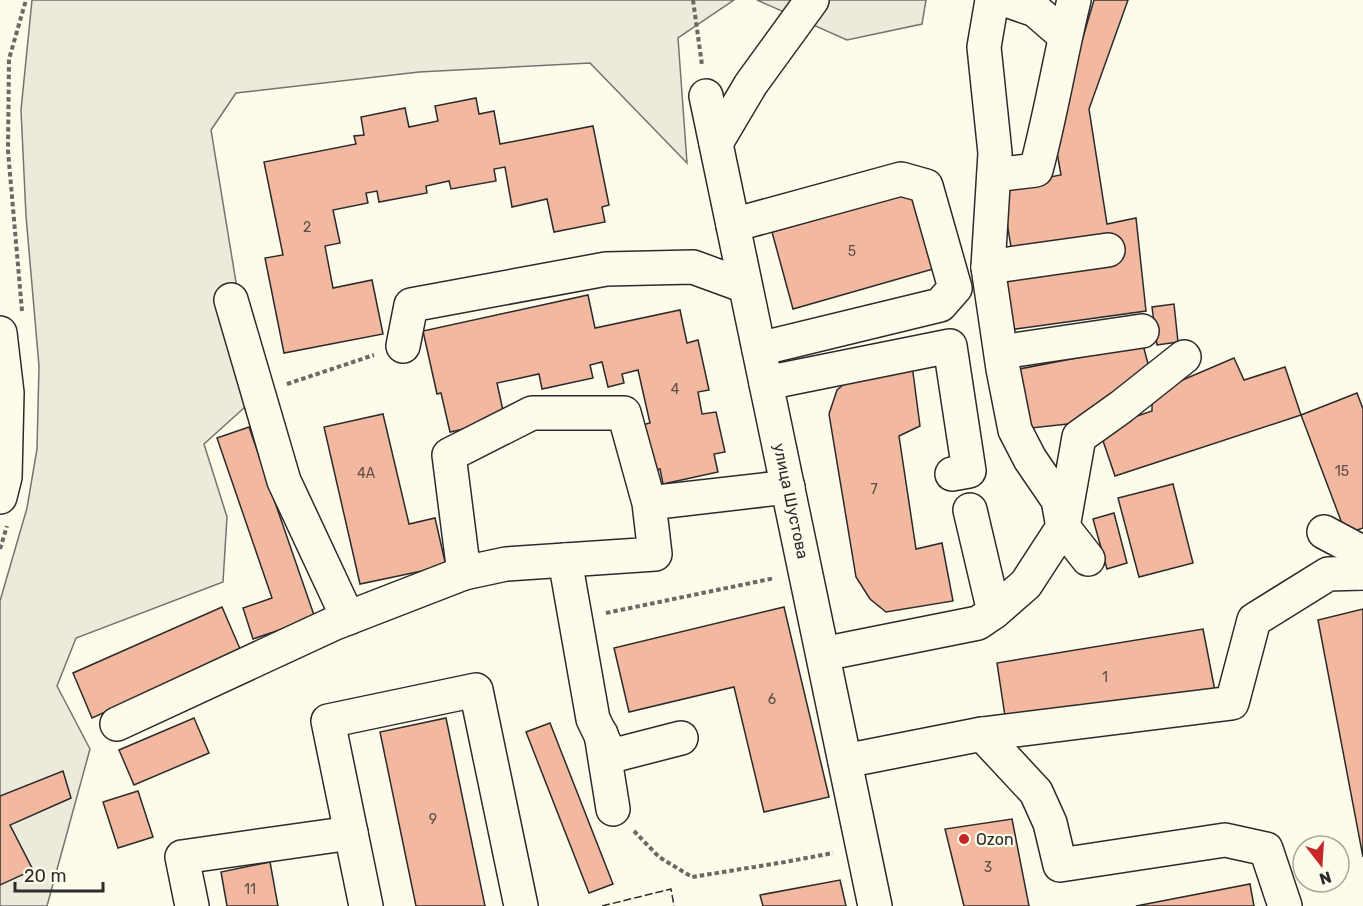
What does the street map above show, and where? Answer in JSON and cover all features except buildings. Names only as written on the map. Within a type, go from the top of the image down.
[{"type":"street","points":[[716,143],[751,84],[812,0]]},
{"type":"street","points":[[992,0],[984,47],[994,153],[988,267],[1001,352],[1015,430],[1030,459],[1058,500],[1063,527],[1088,559]]},
{"type":"street","points":[[1006,0],[1035,10],[1065,36]]},
{"type":"street","points":[[994,175],[1036,170],[1074,0]]},
{"type":"street","name":"улица Шустова","points":[[706,96],[875,906]]},
{"type":"street","points":[[733,225],[901,179],[926,186],[955,288],[940,305],[759,349]]},
{"type":"street","points":[[988,267],[1108,250]]},
{"type":"street","points":[[403,346],[411,306],[606,269],[693,267],[746,286]]},
{"type":"street","points":[[231,300],[284,481],[348,618]]},
{"type":"street","points":[[4,512],[11,324]]},
{"type":"street","points":[[1001,352],[1143,331]]},
{"type":"street","points":[[766,383],[950,346],[969,471],[952,474]]},
{"type":"street","points":[[823,654],[978,624],[994,612],[1026,584],[1063,527],[1079,437],[1184,357]]},
{"type":"street","points":[[117,724],[348,618],[464,573],[506,564],[655,554],[649,503],[624,413],[532,413],[449,455],[464,573]]},
{"type":"street","points":[[649,503],[788,487]]},
{"type":"street","points":[[970,510],[994,612]]},
{"type":"street","points":[[845,761],[982,734],[1232,703],[1254,620],[1328,574],[1362,573],[1354,548],[1324,532]]},
{"type":"street","points":[[566,560],[593,719],[612,756],[681,738]]},
{"type":"street","points":[[366,906],[328,721],[476,690],[521,906]]},
{"type":"street","points":[[601,734],[613,809]]},
{"type":"street","points":[[982,734],[1036,792],[1050,823],[1059,865],[1225,840],[1266,849],[1285,906]]},
{"type":"street","points":[[192,906],[182,857],[351,833]]},
{"type":"path","points":[[11,324],[9,59],[26,0]]},
{"type":"path","points":[[693,0],[706,96]]},
{"type":"path","points":[[258,393],[403,346]]},
{"type":"path","points":[[0,549],[4,512]]},
{"type":"path","points":[[576,620],[805,571]]},
{"type":"path","points":[[613,809],[658,857],[692,877],[785,862],[863,846]]},
{"type":"shaded area","points":[[32,0],[734,0],[678,38],[687,163],[590,63],[419,72],[236,93],[211,130],[255,398],[204,444],[227,517],[223,582],[76,638],[57,686],[90,749],[47,906],[0,906],[0,601],[27,508],[37,449],[39,366],[26,216],[21,110]]},
{"type":"shaded area","points":[[757,0],[926,0],[922,24],[847,40]]},
{"type":"fence","points":[[602,906],[671,889],[674,906]]},
{"type":"place","name":"Ozon","points":[[964,839]]}]
